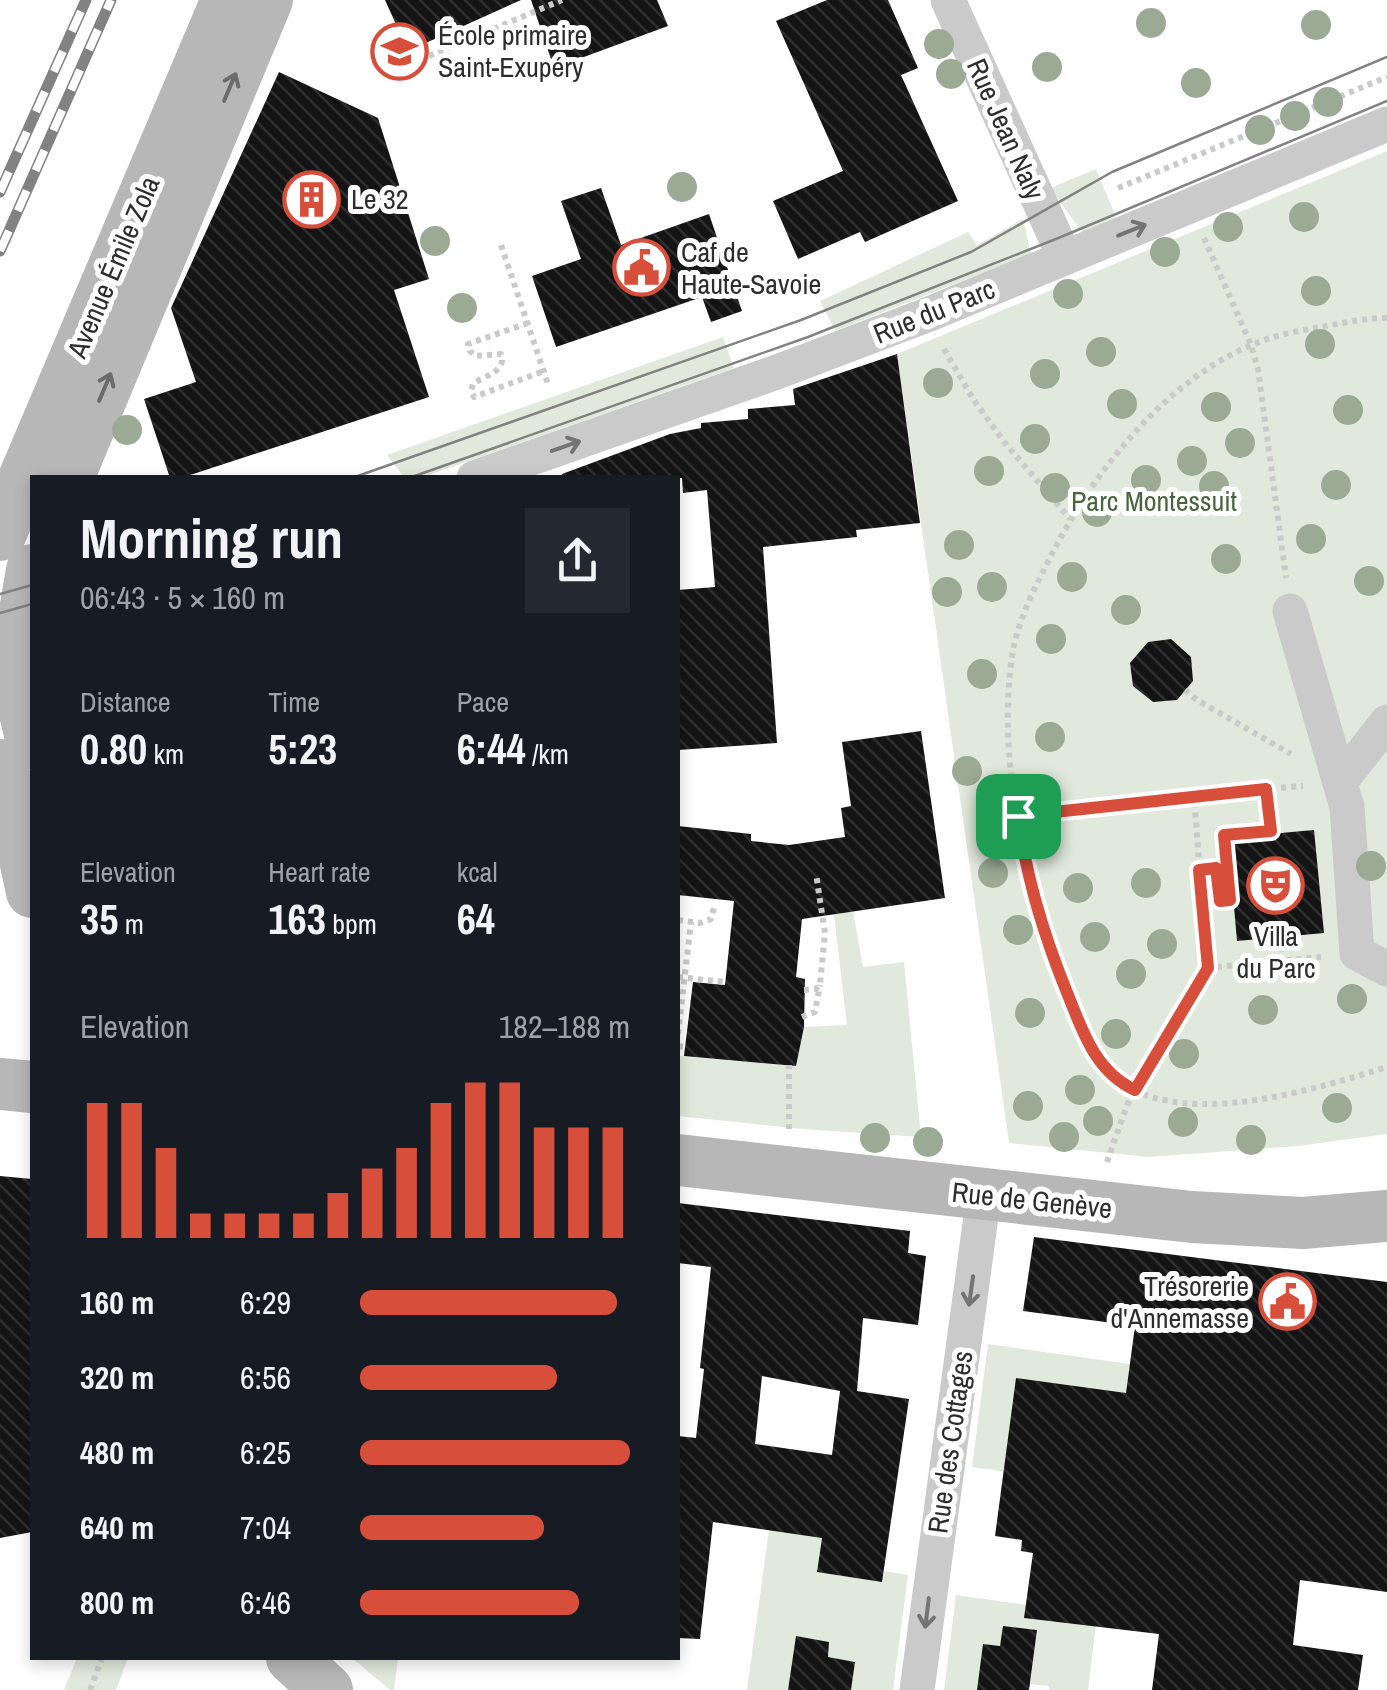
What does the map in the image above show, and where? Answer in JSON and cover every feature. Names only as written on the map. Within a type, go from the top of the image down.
[{"type":"street","name":"Avenue Émile Zola","points":[[6,511],[227,0]]},
{"type":"street","name":"Avenue Émile Zola","points":[[69,475],[267,0]]},
{"type":"street","name":"Rue Jean Naly","points":[[948,0],[1065,258]]},
{"type":"street","name":"Rue du Parc","points":[[483,475],[927,315],[1387,124]]},
{"type":"street","points":[[30,577],[12,640],[30,733]]},
{"type":"street","points":[[1290,611],[1347,807],[1372,961]]},
{"type":"street","points":[[1340,782],[1387,722]]},
{"type":"street","points":[[0,765],[11,794],[30,883]]},
{"type":"street","points":[[0,1084],[30,1087]]},
{"type":"street","name":"Rue de Genève","points":[[680,1160],[1192,1218],[1281,1223],[1387,1216]]},
{"type":"street","name":"Rue des Cottages","points":[[917,1690],[984,1194]]},
{"type":"street","points":[[294,1660],[327,1690]]},
{"type":"path","points":[[429,56],[562,0]]},
{"type":"path","points":[[1118,188],[1387,77]]},
{"type":"path","points":[[1200,230],[1250,345],[1260,381],[1290,611]]},
{"type":"path","points":[[501,245],[549,387]]},
{"type":"path","points":[[1387,318],[1302,330],[1250,345],[1158,408],[1115,454],[1070,519],[1018,628],[1009,684],[1010,766],[1036,908],[1088,1044],[1112,1077],[1135,1090],[1175,1101],[1210,1104],[1287,1095],[1387,1067]]},
{"type":"path","points":[[528,324],[468,344],[476,356],[501,354],[503,361],[503,366],[472,384],[474,397],[544,371]]},
{"type":"path","points":[[937,336],[973,399],[1070,519]]},
{"type":"path","points":[[1186,690],[1340,782]]},
{"type":"path","points":[[1018,816],[1340,782]]},
{"type":"path","points":[[1199,870],[1216,868],[1220,901],[1230,900],[1224,835],[1271,832],[1266,789]]},
{"type":"path","points":[[1093,1206],[1135,1090],[1208,968],[1194,795]]},
{"type":"path","points":[[802,1017],[817,1008],[825,933],[816,874]]},
{"type":"path","points":[[680,920],[711,920],[714,908]]},
{"type":"path","points":[[690,922],[681,977],[725,982]]},
{"type":"path","points":[[1280,937],[1283,961]]},
{"type":"path","points":[[1208,968],[1283,961],[1372,961]]},
{"type":"path","points":[[804,990],[816,989],[820,984]]},
{"type":"path","points":[[788,1172],[789,1065]]},
{"type":"path","points":[[90,1690],[101,1660]]},
{"type":"green space","name":"Parc Montessuit","points":[[1387,151],[1387,1134],[1298,1146],[1149,1157],[1009,1143],[897,354]]},
{"type":"green space","points":[[1096,169],[1116,217],[1082,232],[1050,188]]},
{"type":"green space","points":[[1023,219],[1031,254],[835,331],[820,301],[968,232],[977,245]]},
{"type":"green space","points":[[723,337],[734,368],[429,475],[402,475],[387,455]]},
{"type":"green space","points":[[831,890],[853,911],[863,967],[904,962],[921,1137],[680,1116],[680,1056],[796,1066],[804,1027],[847,1025]]},
{"type":"green space","points":[[988,1344],[1130,1364],[1114,1487],[972,1467]]},
{"type":"green space","points":[[825,1511],[817,1572],[882,1581],[884,1571],[908,1575],[893,1690],[851,1690],[855,1662],[828,1657],[829,1642],[797,1636],[788,1690],[747,1690],[769,1530]]},
{"type":"green space","points":[[956,1595],[1097,1615],[1088,1690],[1049,1690],[1049,1686],[1030,1684],[1037,1630],[1004,1626],[1000,1646],[983,1644],[977,1690],[944,1690]]},
{"type":"green space","points":[[76,1660],[127,1660],[116,1690],[64,1690]]},
{"type":"green space","points":[[354,1660],[398,1660],[394,1690]]},
{"type":"building","points":[[385,0],[521,0],[408,51]]},
{"type":"building","points":[[531,0],[657,0],[668,26],[554,68]]},
{"type":"building","points":[[827,0],[888,0],[918,68],[901,75],[958,201],[865,242],[860,232],[798,259],[773,201],[843,171],[776,21]]},
{"type":"building","name":"Le 32","points":[[279,72],[378,118],[429,279],[394,290],[429,397],[190,475],[169,475],[144,399],[196,382],[171,308]]},
{"type":"building","name":"Caf de Haute-Savoie","points":[[601,188],[621,245],[709,214],[742,311],[711,322],[702,297],[556,347],[532,276],[581,259],[561,201]]},
{"type":"building","points":[[897,354],[920,523],[856,530],[857,537],[763,547],[777,743],[680,750],[680,590],[715,587],[707,490],[683,493],[680,475],[562,474],[670,434],[701,428],[701,423],[748,419],[748,409],[795,405],[793,389]]},
{"type":"building","points":[[1171,639],[1191,657],[1193,681],[1177,700],[1153,702],[1133,686],[1130,663],[1148,642]]},
{"type":"building","points":[[921,731],[945,898],[802,919],[796,977],[805,979],[804,1027],[796,1066],[684,1056],[693,982],[725,985],[734,901],[680,895],[680,826],[751,834],[751,841],[789,845],[845,837],[841,808],[851,806],[842,742]]},
{"type":"building","name":"Villa du Parc","points":[[1314,830],[1324,933],[1237,941],[1228,838]]},
{"type":"building","points":[[0,1176],[30,1179],[30,1532],[0,1538]]},
{"type":"building","points":[[680,1203],[910,1231],[908,1253],[926,1256],[918,1325],[863,1318],[857,1391],[909,1399],[882,1582],[817,1572],[822,1538],[713,1522],[700,1639],[680,1638],[680,1436],[696,1438],[711,1267],[680,1263]],"holes":[[[762,1376],[840,1391],[832,1455],[755,1444]]]},
{"type":"building","points":[[1034,1237],[1387,1282],[1387,1592],[1300,1580],[1293,1645],[1363,1655],[1358,1690],[1152,1690],[1159,1634],[1024,1618],[1033,1553],[1021,1551],[1022,1540],[995,1536],[1016,1378],[1126,1393],[1135,1326],[1023,1311]]},
{"type":"building","points":[[1003,1626],[1037,1630],[1029,1690],[977,1690],[983,1644],[1000,1646]]},
{"type":"building","points":[[796,1636],[829,1642],[828,1657],[855,1662],[851,1690],[788,1690]]},
{"type":"tram line","points":[[361,475],[801,320],[971,252],[1112,172],[1387,57]]},
{"type":"tram line","points":[[417,475],[808,337],[1387,101]]},
{"type":"tram line","points":[[0,594],[30,586]]},
{"type":"tram line","points":[[0,613],[30,605]]},
{"type":"railway","points":[[0,192],[86,0]]},
{"type":"railway","points":[[0,251],[111,0]]},
{"type":"place","name":"École primaire Saint-Exupéry","points":[[399,51]]},
{"type":"place","name":"Le 32","points":[[312,199]]},
{"type":"place","name":"Caf de Haute-Savoie","points":[[642,268]]},
{"type":"place","name":"Villa du Parc","points":[[1276,885]]},
{"type":"place","name":"Trésorerie d'Annemasse","points":[[1288,1302]]},
{"type":"route","points":[[1266,789],[1271,831],[1224,835],[1230,900],[1220,901],[1216,868],[1199,870],[1208,968],[1135,1090],[1112,1077],[1088,1044],[1036,908],[1018,816],[1266,789]]}]
